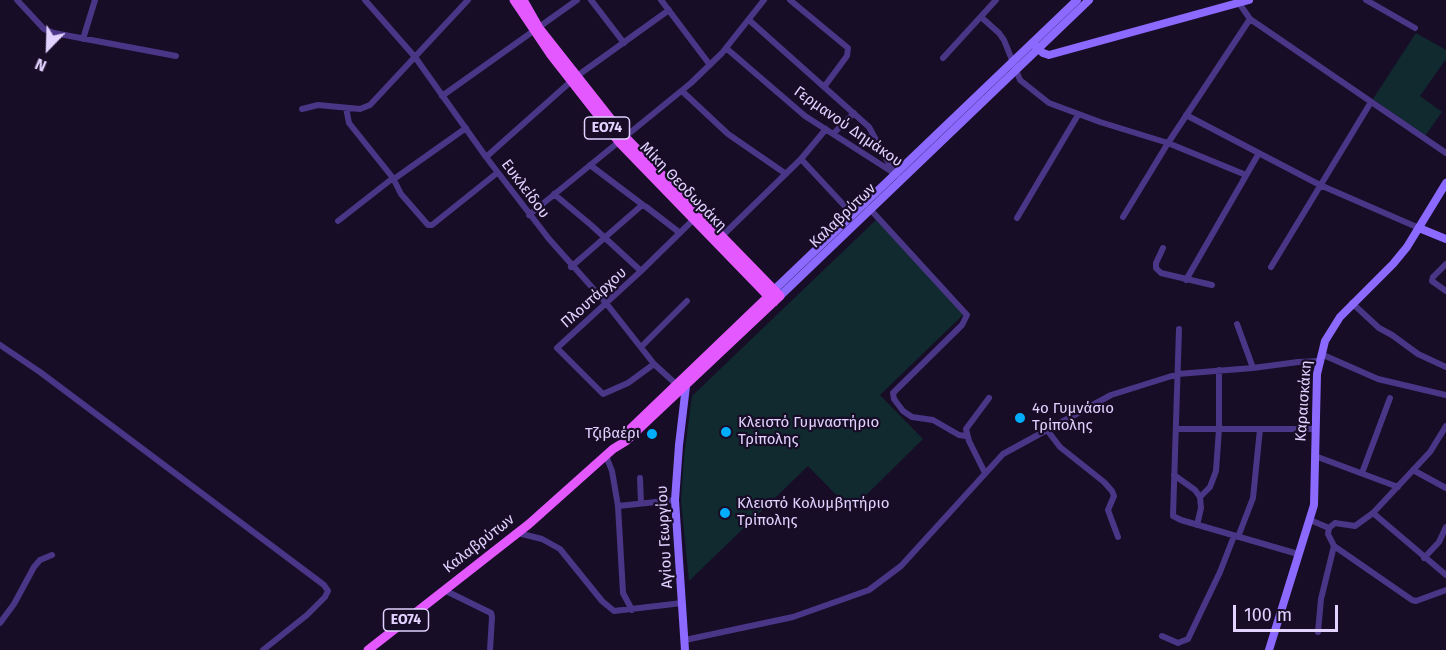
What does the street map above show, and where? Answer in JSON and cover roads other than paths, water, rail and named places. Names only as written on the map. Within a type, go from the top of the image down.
[{"type":"main road","name":"Μίκη Θεοδωράκη","points":[[514,0],[622,140],[693,220],[718,240]]},
{"type":"main road","name":"Μίκη Θεοδωράκη","points":[[523,0],[537,29]]},
{"type":"main road","name":"Καλαβρύτων","points":[[1036,46],[1077,0]]},
{"type":"main road","name":"Καλαβρύτων","points":[[444,590],[518,533],[613,449],[626,441],[681,383],[1013,66],[1089,0]]},
{"type":"main road","points":[[1036,46],[1049,55],[1250,0]]},
{"type":"main road","name":"Μίκη Θεοδωράκη","points":[[622,140],[774,296]]},
{"type":"main road","name":"Καραισκάκη","points":[[1269,650],[1310,520],[1315,497],[1315,429],[1317,374],[1320,358],[1333,326],[1352,303],[1393,264],[1419,228],[1446,183]]},
{"type":"main road","name":"Καλαβρύτων","points":[[774,296],[853,215],[867,207]]},
{"type":"main road","points":[[1419,228],[1446,239]]},
{"type":"main road","name":"Αγίου Γεωργίου","points":[[681,383],[675,500],[685,645]]},
{"type":"main road","name":"ΕΟ74","points":[[368,650],[444,590]]},
{"type":"street","points":[[17,0],[48,31],[176,56]]},
{"type":"street","points":[[83,39],[95,0]]},
{"type":"street","points":[[302,109],[318,105],[360,109],[370,105],[468,0]]},
{"type":"street","points":[[442,96],[577,0]]},
{"type":"street","points":[[591,0],[624,43]]},
{"type":"street","points":[[661,0],[710,65]]},
{"type":"street","points":[[529,214],[682,91],[726,48],[764,0]]},
{"type":"street","points":[[790,0],[845,44],[849,50],[824,87]]},
{"type":"street","points":[[943,58],[996,0]]},
{"type":"street","points":[[1366,0],[1415,28]]},
{"type":"street","name":"Ευκλείδου","points":[[367,1],[415,57],[497,173],[571,267],[606,303],[654,364],[681,383]]},
{"type":"street","points":[[1239,3],[1250,19],[1446,153]]},
{"type":"street","points":[[486,157],[574,79],[669,10]]},
{"type":"street","points":[[981,17],[1004,40],[1020,80],[1043,99],[1078,115],[1168,143],[1246,175]]},
{"type":"street","points":[[1123,217],[1168,143],[1250,19]]},
{"type":"street","points":[[748,20],[873,132],[899,177]]},
{"type":"street","name":"Γερμανού Δημάκου","points":[[726,48],[805,116],[899,177]]},
{"type":"street","points":[[682,91],[729,134],[786,174]]},
{"type":"street","points":[[1271,267],[1371,102]]},
{"type":"street","points":[[346,108],[349,123],[393,179],[401,194],[430,225],[497,173]]},
{"type":"street","points":[[833,134],[855,114]]},
{"type":"street","points":[[1017,218],[1078,115]]},
{"type":"street","points":[[1186,115],[1320,185],[1419,228]]},
{"type":"street","points":[[338,222],[393,179],[466,128]]},
{"type":"street","points":[[718,240],[801,159],[826,129]]},
{"type":"street","points":[[1186,280],[1259,153]]},
{"type":"street","points":[[801,159],[853,215]]},
{"type":"street","points":[[590,165],[680,232]]},
{"type":"street","points":[[554,194],[641,272]]},
{"type":"street","points":[[571,267],[643,205]]},
{"type":"street","points":[[867,207],[967,315],[962,325],[893,393],[896,404],[908,414],[937,421],[959,435],[966,436]]},
{"type":"street","name":"Πλουτάρχου","points":[[654,364],[628,383],[603,394],[557,348],[641,272],[693,220]]},
{"type":"street","points":[[1163,248],[1156,263],[1158,270],[1164,275],[1212,285]]},
{"type":"street","points":[[1446,264],[1432,280],[1446,291]]},
{"type":"street","points":[[641,347],[687,301]]},
{"type":"street","points":[[1352,303],[1379,328],[1418,354],[1446,367]]},
{"type":"street","points":[[1237,324],[1253,368]]},
{"type":"street","points":[[1179,329],[1173,516],[1298,554]]},
{"type":"street","points":[[0,345],[49,378],[324,585],[328,591],[325,597],[307,615],[263,650]]},
{"type":"street","points":[[685,645],[793,617],[869,590],[901,566],[1004,454],[1111,395],[1178,374],[1253,368],[1320,358],[1378,379],[1446,395]]},
{"type":"street","points":[[1200,497],[1210,487],[1216,471],[1219,370]]},
{"type":"street","points":[[985,473],[966,436],[968,425],[989,398]]},
{"type":"street","points":[[1362,473],[1390,398]]},
{"type":"street","points":[[1446,426],[1436,444],[1373,513],[1355,526],[1335,523],[1329,528],[1328,534],[1334,546],[1414,601],[1446,590]]},
{"type":"street","points":[[1176,429],[1315,429]]},
{"type":"street","points":[[1162,636],[1178,643],[1188,639],[1220,572],[1253,498],[1260,429]]},
{"type":"street","points":[[1047,430],[1060,447],[1111,489],[1114,496],[1108,510],[1118,537]]},
{"type":"street","points":[[606,456],[612,471],[618,506],[623,593],[632,610]]},
{"type":"street","points":[[1315,456],[1398,487]]},
{"type":"street","points":[[1413,470],[1446,488]]},
{"type":"street","points":[[1174,475],[1195,490],[1200,497],[1201,508],[1197,525]]},
{"type":"street","points":[[640,478],[641,504]]},
{"type":"street","points":[[618,506],[675,500]]},
{"type":"street","points":[[1373,513],[1446,575]]},
{"type":"street","points":[[1310,520],[1329,528]]},
{"type":"street","points":[[1424,558],[1438,542],[1446,527]]},
{"type":"street","points":[[518,533],[542,539],[560,549],[609,608],[618,612],[682,603]]},
{"type":"street","points":[[1318,632],[1321,599],[1334,546]]},
{"type":"street","points":[[0,623],[14,604],[34,567],[40,560],[52,555]]},
{"type":"street","points":[[444,590],[491,613],[490,650]]},
{"type":"place","name":"4ο Γυμνάσιο Τρίπολης","points":[[1020,418]]},
{"type":"place","name":"Κλειστό Γυμναστήριο Τρίπολης","points":[[726,432]]},
{"type":"place","name":"Τζιβαέρι","points":[[652,434]]},
{"type":"place","name":"Κλειστό Κολυμβητήριο Τρίπολης","points":[[725,513]]}]
